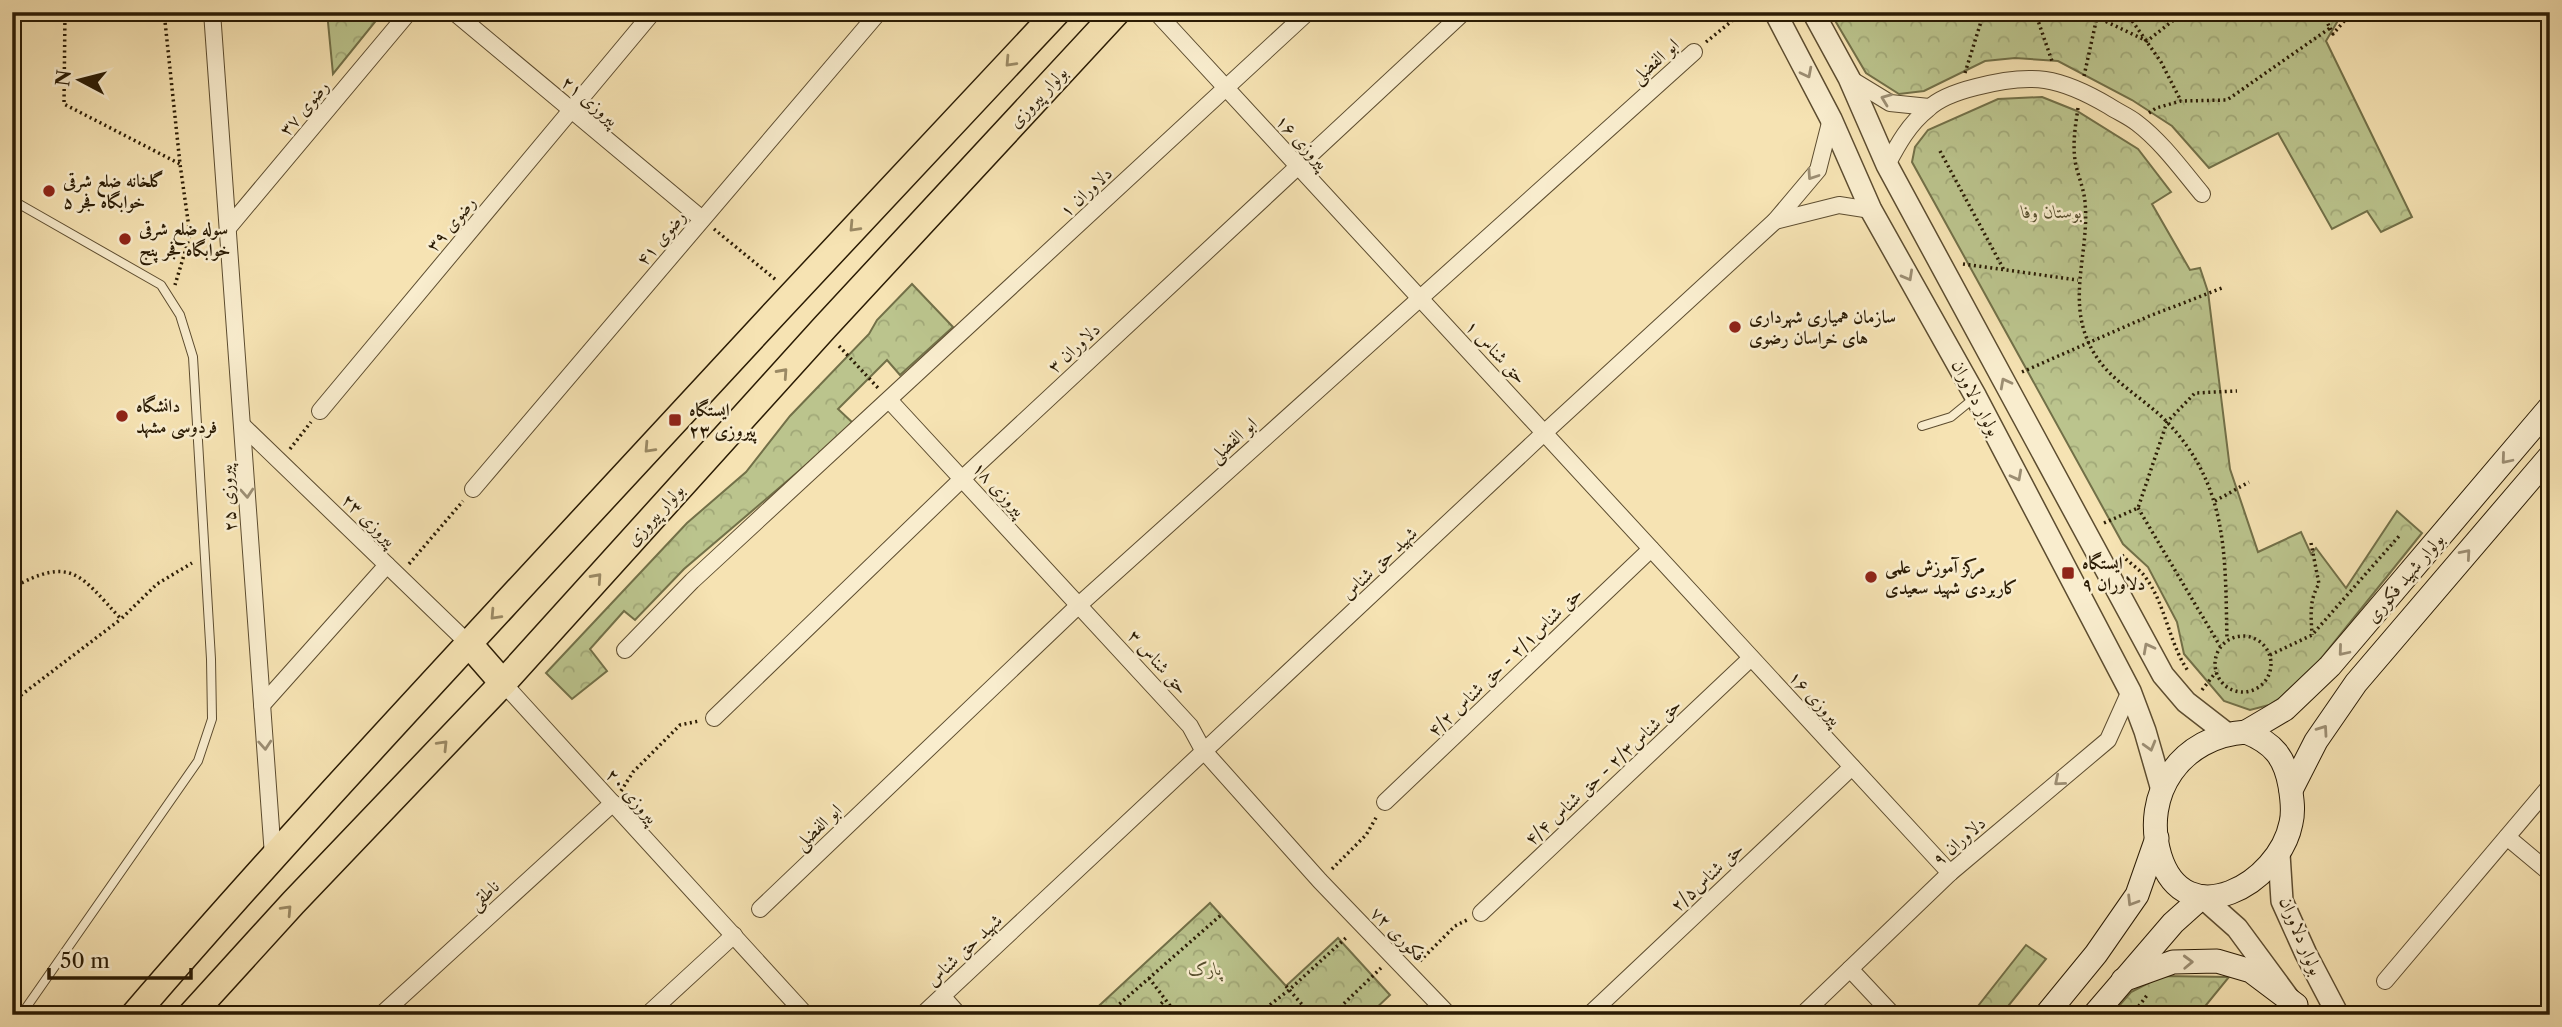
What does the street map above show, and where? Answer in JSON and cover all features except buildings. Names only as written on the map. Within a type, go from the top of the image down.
[{"type":"main road","points":[[134,1015],[273,856],[469,643],[792,293],[1057,12]]},
{"type":"main road","name":"بولوار پیروزی","points":[[191,1015],[293,903],[503,683],[825,327],[1117,12]]},
{"type":"main road","name":"بولوار شهید فکوری","points":[[2236,733],[2285,709],[2330,666],[2550,407]]},
{"type":"main road","name":"بولوار شهید فکوری","points":[[2291,790],[2316,741],[2356,683],[2550,456]]},
{"type":"main road","points":[[469,643],[503,683]]},
{"type":"main road","points":[[2236,733],[2265,740],[2279,755],[2288,772],[2291,824],[2279,854],[2269,867],[2241,889],[2222,896],[2202,897],[2183,889],[2169,874],[2160,857],[2157,805],[2169,775],[2179,762],[2207,740],[2236,733]]},
{"type":"main road","points":[[2046,1015],[2096,954],[2137,895],[2157,838]]},
{"type":"main road","points":[[2094,1015],[2173,923],[2202,897]]},
{"type":"main road","points":[[2123,979],[2174,962],[2217,961],[2251,971],[2299,1010]]},
{"type":"street","name":"پیروزی ۲۵","points":[[212,12],[273,856]]},
{"type":"street","name":"رضوی ۳۷","points":[[228,228],[409,12]]},
{"type":"street","name":"پیروزی ۲۱","points":[[454,12],[702,219]]},
{"type":"street","name":"رضوی ۳۹","points":[[320,411],[653,12]]},
{"type":"street","name":"رضوی ۴۱","points":[[473,489],[879,12]]},
{"type":"street","name":"پیروزی ۱۶","points":[[1156,12],[1419,298]]},
{"type":"street","name":"دلاوران ۱","points":[[625,650],[692,582],[1307,12]]},
{"type":"street","name":"دلاوران ۳","points":[[714,718],[963,478],[1464,12]]},
{"type":"street","name":"بولوار دلاوران","points":[[1775,12],[1831,119],[1871,210],[1976,397],[2130,691],[2162,790]]},
{"type":"street","name":"بولوار دلاوران","points":[[1814,12],[1849,78],[1887,165],[2163,675],[2186,702],[2236,733]]},
{"type":"street","name":"ابو الفضلی","points":[[760,909],[1080,604],[1693,52]]},
{"type":"street","points":[[1849,78],[1890,103],[1929,107]]},
{"type":"street","points":[[1887,165],[1905,132],[1929,107],[1959,92],[2005,79],[2039,78],[2081,90],[2136,123],[2173,159],[2202,194]]},
{"type":"street","name":"شهید حق شناس","points":[[922,1015],[1203,750],[1775,221],[1818,170],[1831,119]]},
{"type":"street","points":[[1775,221],[1839,205],[1871,210]]},
{"type":"street","name":"حق شناس ۱","points":[[1419,298],[1651,549]]},
{"type":"street","name":"پیروزی ۱۸","points":[[890,401],[1080,604]]},
{"type":"street","name":"پیروزی ۲۳","points":[[242,425],[469,643]]},
{"type":"street","name":"پیروزی ۱۶","points":[[1651,549],[1950,873]]},
{"type":"street","name":"حق شناس۲/۱ - حق شناس ۴/۲","points":[[1385,802],[1651,549]]},
{"type":"street","points":[[262,705],[393,571]]},
{"type":"street","name":"حق شناس ۳","points":[[1080,604],[1190,726],[1203,750],[1320,881]]},
{"type":"street","name":"حق شناس۲/۳ - حق شناس ۴/۴","points":[[1481,913],[1751,658]]},
{"type":"street","name":"پیروزی ۲۰","points":[[503,683],[806,1015]]},
{"type":"street","name":"دلاوران ۹","points":[[1802,1015],[1950,873],[2108,740],[2130,691]]},
{"type":"street","name":"حق شناس۲/۵","points":[[1589,1015],[1852,767]]},
{"type":"street","points":[[2385,981],[2550,786]]},
{"type":"street","name":"ناطقی","points":[[381,1015],[613,803]]},
{"type":"street","points":[[2507,837],[2550,873]]},
{"type":"street","name":"بولوار دلاوران","points":[[2279,854],[2282,901],[2338,1015]]},
{"type":"street","name":"فکوری ۷۲","points":[[1320,881],[1449,1015]]},
{"type":"street","name":"بولوار دلاوران","points":[[2202,897],[2237,928],[2299,1010]]},
{"type":"street","points":[[648,1015],[734,935]]},
{"type":"street","points":[[1850,969],[1894,1015]]},
{"type":"street","points":[[943,997],[959,1015]]},
{"type":"lane","points":[[12,200],[161,285],[180,315],[193,357],[212,659],[212,719],[198,761],[21,1015]]},
{"type":"lane","points":[[1922,426],[1951,417],[1976,397]]},
{"type":"path","points":[[65,12],[64,104],[180,164]]},
{"type":"path","points":[[164,12],[190,235],[171,301]]},
{"type":"path","name":"ابو الفضلی","points":[[1693,52],[1744,12]]},
{"type":"path","points":[[1959,92],[1984,12]]},
{"type":"path","points":[[2035,12],[2060,82]]},
{"type":"path","points":[[2086,12],[2147,41]]},
{"type":"path","points":[[2126,12],[2161,62],[2181,100]]},
{"type":"path","points":[[2147,41],[2175,19],[2178,12]]},
{"type":"path","points":[[2322,12],[2333,34],[2352,12]]},
{"type":"path","points":[[2097,17],[2073,135],[2085,202],[2078,280],[2081,321],[2089,343],[2109,372],[2167,422],[2197,460],[2215,501],[2225,548],[2227,640]]},
{"type":"path","points":[[2136,123],[2156,108],[2181,100],[2227,100],[2330,27]]},
{"type":"path","points":[[1940,151],[2004,270]]},
{"type":"path","points":[[1969,276],[1962,264],[2078,280]]},
{"type":"path","points":[[2022,372],[2222,288]]},
{"type":"path","points":[[2110,534],[2104,523],[2138,508],[2167,422],[2195,393],[2236,391]]},
{"type":"path","points":[[280,461],[320,411]]},
{"type":"path","points":[[2215,501],[2249,482]]},
{"type":"path","points":[[393,571],[473,489]]},
{"type":"path","points":[[2138,508],[2220,646]]},
{"type":"path","points":[[2270,655],[2312,635],[2400,535]]},
{"type":"path","points":[[2311,543],[2319,584],[2310,607],[2312,635]]},
{"type":"path","points":[[2117,545],[2123,557],[2146,578],[2170,628],[2180,660],[2201,691],[2209,698]]},
{"type":"path","points":[[12,702],[121,619],[158,584],[192,563],[205,560]]},
{"type":"path","points":[[12,588],[55,570],[68,572],[88,583],[121,619]]},
{"type":"path","points":[[2235,636],[2252,637],[2266,648],[2270,655],[2271,664],[2265,681],[2251,691],[2234,690],[2226,686],[2216,672],[2215,663],[2220,646],[2227,640],[2235,636]]},
{"type":"path","points":[[2201,691],[2216,672]]},
{"type":"path","points":[[613,803],[633,772],[680,724],[714,718]]},
{"type":"path","points":[[1320,881],[1366,835],[1385,802]]},
{"type":"path","points":[[1409,972],[1455,926],[1481,913]]},
{"type":"path","points":[[1107,1015],[1221,915]]},
{"type":"path","points":[[1257,1015],[1360,923]]},
{"type":"path","points":[[1332,1015],[1395,956]]},
{"type":"path","points":[[1149,978],[1177,1015]]},
{"type":"path","points":[[1288,988],[1311,1015]]},
{"type":"path","points":[[1149,1015],[1165,1000]]},
{"type":"green space","points":[[327,12],[383,12],[333,74]]},
{"type":"green space","points":[[1830,12],[2343,12],[2326,41],[2412,217],[2381,232],[2367,211],[2332,229],[2278,133],[2209,168],[2172,126],[2132,100],[2058,61],[2015,58],[1985,61],[1924,91],[1899,94],[1866,73]]},
{"type":"green space","name":"بوستان وفا","points":[[2042,97],[2077,111],[2138,149],[2171,192],[2152,204],[2190,270],[2200,268],[2208,292],[2230,469],[2258,552],[2301,532],[2311,554],[2316,548],[2346,588],[2397,511],[2422,533],[2299,686],[2269,705],[2250,710],[2224,701],[2184,654],[2177,622],[2148,567],[2123,544],[1912,162],[1915,147],[1928,130],[1998,99]]},
{"type":"green space","points":[[912,284],[953,327],[900,375],[887,360],[838,409],[854,424],[684,569],[635,620],[624,611],[590,649],[607,671],[572,699],[546,673],[687,523],[746,472],[790,416],[869,334],[877,320]]},
{"type":"green space","name":"پارک","points":[[1210,903],[1286,986],[1338,938],[1390,995],[1369,1015],[1089,1015]]},
{"type":"green space","points":[[2026,945],[2046,959],[2001,1015],[1971,1015]]},
{"type":"green space","points":[[2162,976],[2229,977],[2198,1015],[2111,1015],[2131,992]]},
{"type":"place","name":"گلخانه ضلع شرقی خوابگاه فجر ۵","points":[[49,191]]},
{"type":"place","name":"سوله ضلع شرقی خوابگاه فجر پنج","points":[[125,239]]},
{"type":"place","name":"سازمان همیاری شهرداری های خراسان رضوی","points":[[1735,327]]},
{"type":"place","name":"دانشگاه فردوسی مشهد","points":[[122,416]]},
{"type":"place","name":"ایستگاه پیروزی ۲۳","points":[[675,420]]},
{"type":"place","name":"ایستگاه دلاوران ۹","points":[[2068,573]]},
{"type":"place","name":"مرکز آموزش علمی کاربردی شهید سعیدی","points":[[1871,577]]}]
